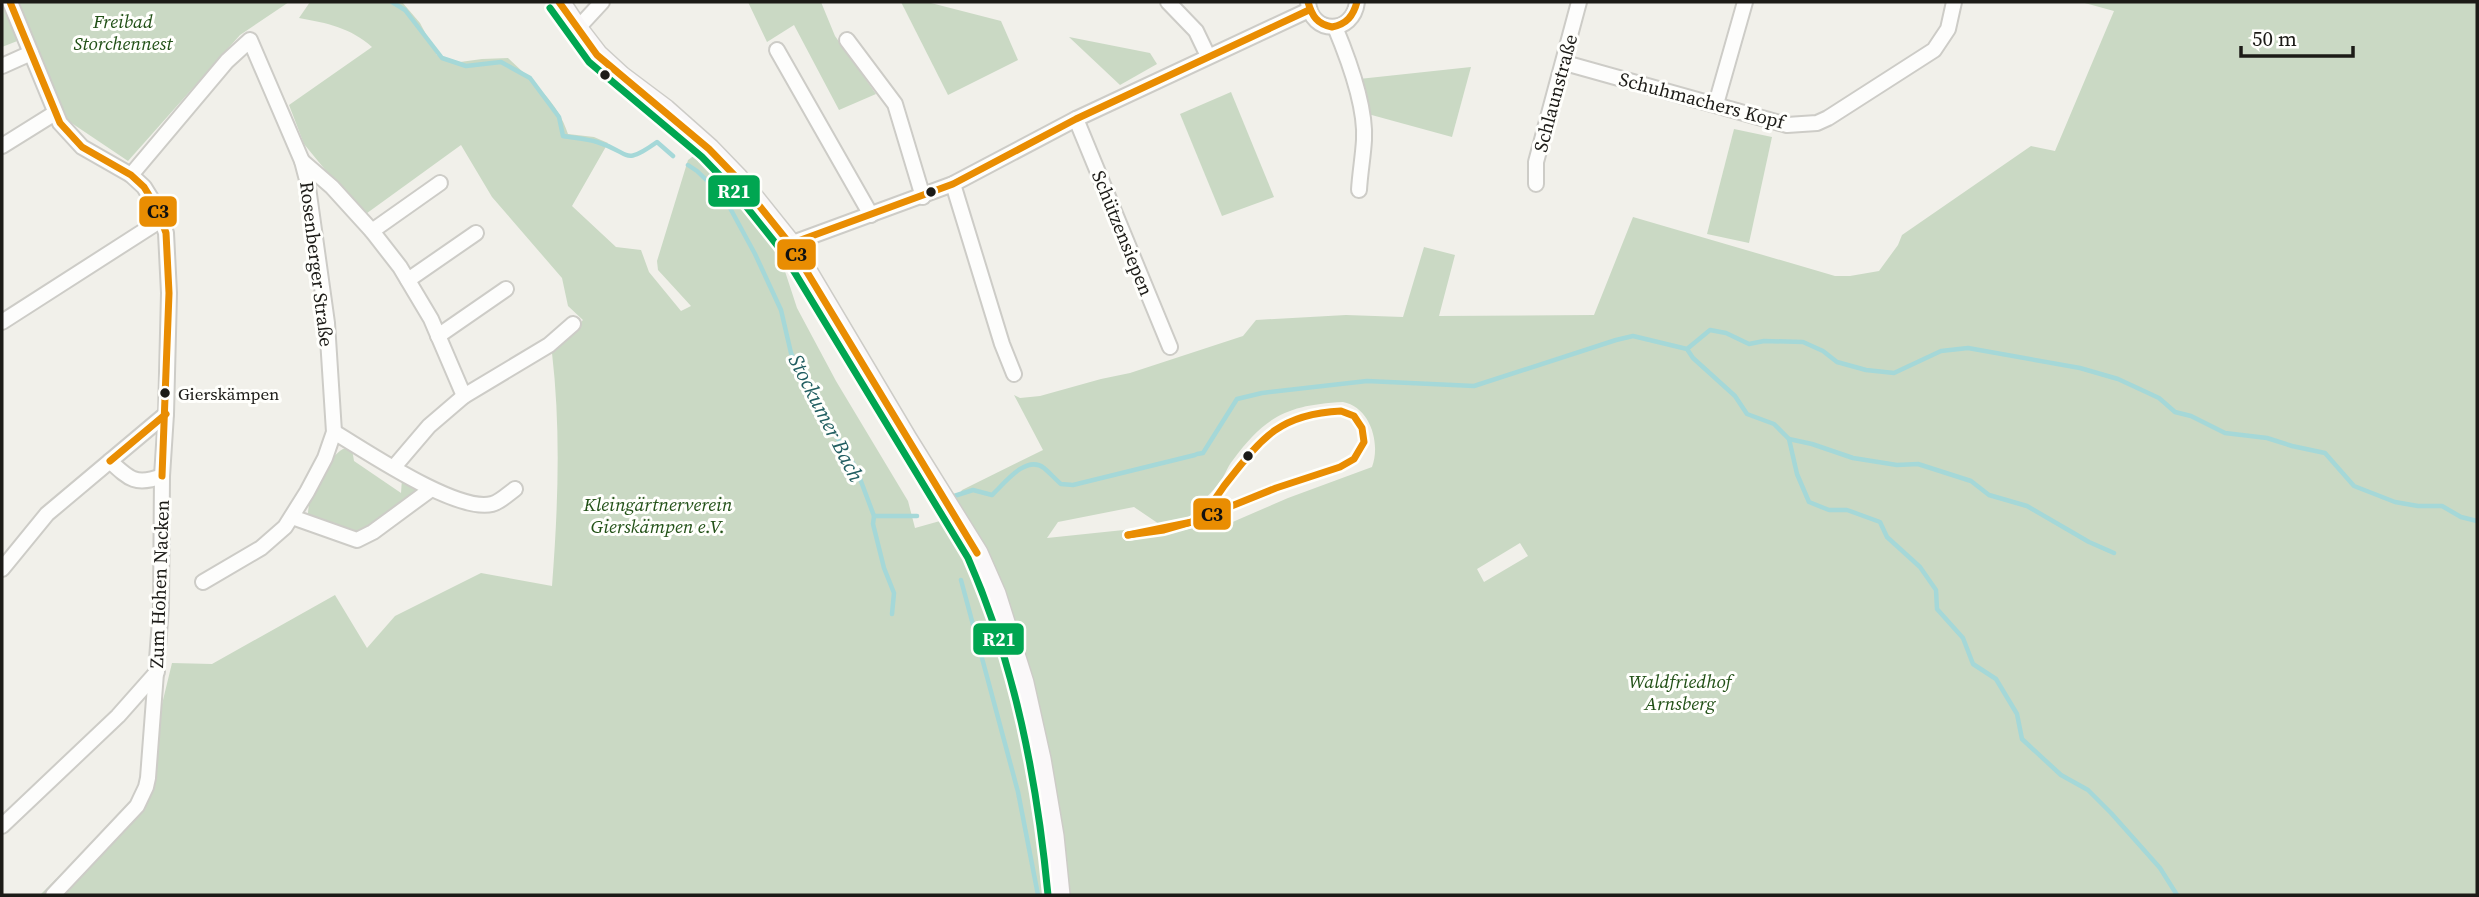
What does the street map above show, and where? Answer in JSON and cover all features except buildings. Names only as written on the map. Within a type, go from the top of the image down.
[{"type":"main road","points":[[559,2],[577,29],[608,66],[709,149],[737,178],[790,244],[977,553],[988,575],[1008,632],[1035,733],[1053,836],[1059,895]]},
{"type":"street","name":"Zum Hohen Nacken","points":[[10,2],[55,113],[67,133],[82,147],[131,175],[152,198],[166,233],[168,260],[161,607],[148,778],[142,798],[53,895]]},
{"type":"street","points":[[577,29],[603,2]]},
{"type":"street","points":[[1168,2],[1196,31],[1208,56]]},
{"type":"street","points":[[790,244],[953,184],[1076,119],[1309,6],[1319,23],[1335,27],[1348,21],[1357,2]]},
{"type":"street","name":"Schlaunstraße","points":[[1536,184],[1536,162],[1579,2]]},
{"type":"street","points":[[1716,104],[1745,2]]},
{"type":"street","name":"Schuhmachers Kopf","points":[[1564,63],[1787,125],[1817,123],[1934,50],[1948,29],[1954,2]]},
{"type":"street","points":[[1335,27],[1344,49],[1363,123],[1359,190]]},
{"type":"street","name":"Rosenberger Straße","points":[[131,175],[227,61],[250,40],[302,161],[312,207],[327,323],[334,432],[325,458],[285,527],[261,548],[203,582]]},
{"type":"street","points":[[847,40],[895,104],[923,197]]},
{"type":"street","points":[[777,50],[871,215]]},
{"type":"street","points":[[2,66],[31,53]]},
{"type":"street","points":[[2,146],[55,113]]},
{"type":"street","name":"Schützensiepen","points":[[1076,119],[1170,347]]},
{"type":"street","points":[[302,161],[332,187],[372,231],[408,279],[438,336],[464,396]]},
{"type":"street","points":[[372,231],[440,183]]},
{"type":"street","points":[[953,184],[1002,344],[1014,374]]},
{"type":"street","points":[[4,316],[161,220]]},
{"type":"street","points":[[408,279],[476,233]]},
{"type":"street","points":[[438,336],[506,289]]},
{"type":"street","points":[[394,467],[429,426],[464,396],[549,345],[573,324]]},
{"type":"street","points":[[2,569],[47,514],[166,414]]},
{"type":"street","points":[[334,432],[430,490],[486,504],[496,502],[515,489]]},
{"type":"street","points":[[110,461],[134,480],[148,482],[162,476]]},
{"type":"street","points":[[292,517],[357,540],[430,490]]},
{"type":"street","points":[[2,826],[118,716],[157,672]]},
{"type":"green space","name":"Freibad Storchennest","points":[[2,2],[289,2],[240,35],[128,161],[64,118],[25,38],[2,47]]},
{"type":"green space","points":[[310,2],[402,2],[420,23],[437,55],[460,62],[508,58],[551,102],[568,134],[594,137],[608,143],[572,206],[616,247],[641,250],[649,272],[681,311],[691,306],[658,270],[657,261],[688,160],[695,155],[702,156],[779,253],[797,308],[836,381],[908,501],[915,528],[940,521],[962,490],[1043,450],[1014,395],[1020,398],[1040,396],[1130,373],[1243,336],[1256,320],[1346,315],[1403,317],[1424,247],[1455,255],[1439,316],[1594,315],[1633,217],[1835,276],[1879,271],[1902,235],[2031,146],[2055,151],[2114,11],[2081,2],[2477,2],[2477,895],[40,895],[140,795],[172,663],[212,664],[335,595],[367,648],[395,616],[481,573],[552,586],[558,469],[552,353],[576,331],[583,320],[568,306],[562,278],[492,197],[461,145],[363,216],[304,144],[289,105],[372,47],[347,31],[299,18]],"holes":[[[1343,402],[1360,411],[1371,427],[1375,447],[1372,467],[1228,524],[1187,520],[1219,483],[1245,445],[1268,423],[1293,410]],[[1134,507],[1162,526],[1047,538],[1058,522]],[[1520,543],[1528,556],[1484,582],[1477,569]]]},
{"type":"green space","points":[[748,2],[821,2],[835,36],[876,94],[839,110],[794,25],[767,42]]},
{"type":"green space","points":[[901,2],[927,2],[1001,21],[1018,60],[948,95]]},
{"type":"green space","points":[[1069,37],[1150,53],[1157,64],[1120,85]]},
{"type":"green space","points":[[1471,67],[1452,137],[1368,114],[1359,79]]},
{"type":"green space","points":[[1231,92],[1274,197],[1222,216],[1180,114]]},
{"type":"green space","points":[[1734,129],[1772,137],[1749,243],[1707,234]]},
{"type":"green space","points":[[343,449],[352,449],[354,461],[401,493],[402,479],[415,487],[417,492],[367,527],[363,534],[356,536],[316,521],[308,514],[311,497],[320,478],[331,460]]},
{"type":"waterway","name":"Stockumer Bach","points":[[392,2],[405,10],[442,58],[466,66],[501,62],[530,78],[559,117],[563,136],[597,142],[632,156],[657,142],[673,156]]},
{"type":"waterway","name":"Stockumer Bach","points":[[688,165],[724,197],[781,310],[791,353],[822,413],[856,468],[874,516],[873,524],[884,568],[894,593],[892,614]]},
{"type":"waterway","points":[[1687,349],[1710,330],[1726,333],[1749,344],[1764,341],[1803,342],[1823,351],[1837,362],[1866,370],[1894,373],[1941,351],[1968,348],[2080,368],[2118,379],[2159,398],[2175,412],[2191,416],[2225,433],[2267,438],[2325,453],[2354,486],[2395,502],[2442,506],[2461,517],[2477,521]]},
{"type":"waterway","points":[[1197,454],[1203,453],[1237,399],[1262,393],[1367,381],[1474,386],[1633,336],[1687,349],[1693,358],[1735,396],[1747,414],[1774,424],[1789,439],[1797,474],[1809,502],[1829,510],[1847,510],[1880,522],[1887,537],[1920,567],[1936,590],[1937,609],[1963,638],[1973,664],[1996,679],[2017,714],[2022,739],[2061,775],[2088,790],[2111,813],[2160,868],[2177,895]]},
{"type":"waterway","points":[[1789,439],[1853,458],[1897,465],[1918,464],[1971,481],[1989,495],[2027,506],[2089,542],[2114,553]]},
{"type":"waterway","points":[[951,497],[973,490],[992,495],[1016,472],[1030,465],[1044,468],[1061,484],[1073,485],[1195,455]]},
{"type":"waterway","points":[[874,516],[917,516]]},
{"type":"waterway","points":[[961,580],[1018,792],[1038,895]]},
{"type":"transit line","name":"C3","points":[[10,2],[60,123],[82,147],[131,175],[144,187],[157,208],[166,233],[169,293],[162,476]]},
{"type":"transit line","name":"C3","points":[[559,2],[597,55],[709,149],[737,178],[790,244],[977,553]]},
{"type":"transit line","name":"C3","points":[[1308,2],[1316,19],[1332,27],[1349,19],[1357,2]]},
{"type":"transit line","name":"R21","points":[[550,8],[589,62],[702,157],[729,185],[781,250],[968,558],[999,640],[1011,681],[1030,766],[1048,895]]},
{"type":"transit line","name":"C3","points":[[790,244],[953,184],[1076,119],[1309,10]]},
{"type":"transit line","name":"C3","points":[[1341,411],[1354,416],[1362,428],[1364,442],[1354,459],[1340,467],[1276,488],[1192,522],[1214,501],[1249,455],[1273,432],[1301,417],[1341,411]]},
{"type":"transit line","name":"C3","points":[[110,461],[166,414]]},
{"type":"transit line","name":"C3","points":[[1128,535],[1192,522]]},
{"type":"transit line","name":"C3","points":[[1128,535],[1164,530],[1192,522]]},
{"type":"place","name":"Gierskämpen","points":[[165,393]]},
{"type":"park label","name":"Kleingärtnerverein Gierskämpen e.V.","points":[[658,515]]},
{"type":"park label","name":"Waldfriedhof Arnsberg","points":[[1680,692]]}]
